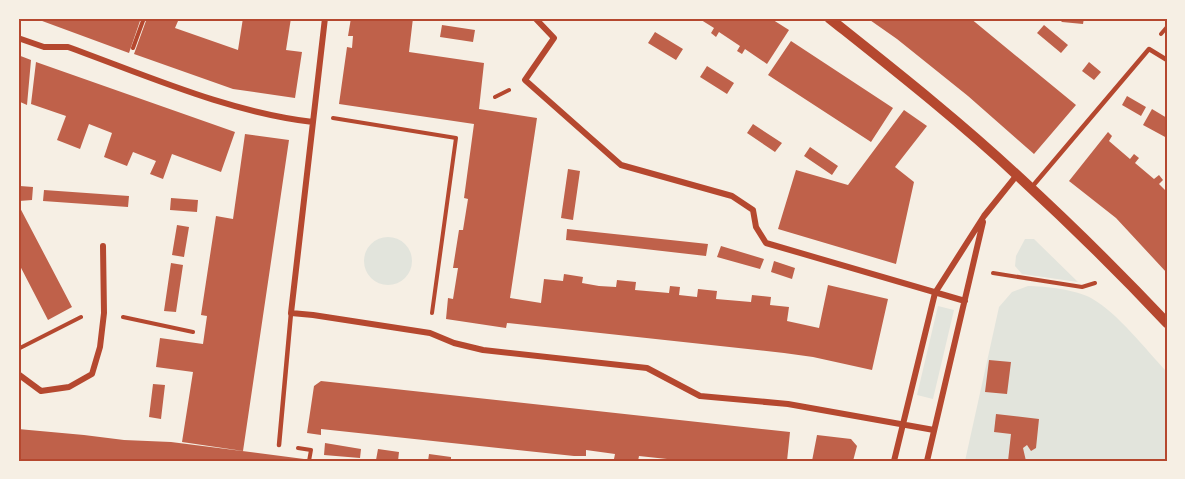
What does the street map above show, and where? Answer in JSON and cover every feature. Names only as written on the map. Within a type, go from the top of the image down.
[{"type":"street","points":[[325,18],[291,313],[430,333],[454,344],[483,350],[647,368],[700,396],[788,404],[934,430]]},
{"type":"street","points":[[535,18],[554,38],[525,81],[621,165],[732,196],[753,210],[756,227],[766,243],[965,301]]},
{"type":"street","points":[[829,18],[931,100],[1017,175],[1122,276],[1167,323]]},
{"type":"street","points":[[18,38],[44,47],[68,47],[238,107],[275,117],[314,119]]},
{"type":"street","points":[[894,461],[935,293],[984,216],[1017,175]]},
{"type":"street","points":[[927,461],[984,216]]},
{"type":"street","points":[[18,374],[41,391],[69,387],[92,374],[100,347],[104,313],[103,246]]},
{"type":"lane","points":[[1031,188],[1149,49],[1167,60]]},
{"type":"lane","points":[[279,445],[291,313]]},
{"type":"path","points":[[126,68],[144,18]]},
{"type":"path","points":[[314,119],[456,138],[430,333]]},
{"type":"path","points":[[972,270],[1082,287],[1122,276]]},
{"type":"shaded area","points":[[388,237],[405,244],[412,261],[405,278],[388,285],[371,278],[364,261],[371,244]]},
{"type":"shaded area","points":[[1025,239],[1034,239],[1078,282],[1022,274],[1015,266],[1016,256]]},
{"type":"shaded area","points":[[1028,286],[1061,289],[1091,298],[1122,322],[1167,372],[1167,461],[965,461],[999,307],[1012,292]]},
{"type":"shaded area","points":[[938,306],[954,310],[933,399],[917,395]]},
{"type":"building","points":[[34,18],[141,18],[129,53]]},
{"type":"building","points":[[147,18],[169,18],[178,21],[175,28],[238,50],[243,18],[291,18],[286,50],[302,52],[295,98],[233,89],[134,54]]},
{"type":"building","points":[[351,18],[413,18],[409,52],[484,63],[479,109],[537,118],[510,298],[541,303],[544,279],[563,281],[564,274],[583,277],[582,283],[599,286],[616,287],[617,280],[636,282],[635,290],[669,293],[670,286],[680,287],[679,295],[697,297],[698,289],[717,291],[716,299],[751,302],[752,295],[771,297],[770,305],[789,307],[787,321],[819,328],[828,285],[888,299],[872,370],[784,353],[507,323],[506,328],[446,319],[448,298],[453,299],[458,268],[453,268],[459,230],[463,230],[468,199],[464,198],[474,124],[339,104],[347,47],[352,48],[353,36],[348,36]]},
{"type":"building","points":[[698,18],[770,18],[789,30],[767,64],[745,49],[742,54],[737,51],[740,46],[719,32],[716,37],[711,33],[714,28]]},
{"type":"building","points":[[867,18],[970,18],[1076,105],[1034,154],[968,96]]},
{"type":"building","points":[[1058,18],[1084,18],[1083,24],[1062,22]]},
{"type":"building","points":[[442,25],[475,30],[473,42],[440,37]]},
{"type":"building","points":[[1044,25],[1068,45],[1061,53],[1037,33]]},
{"type":"building","points":[[655,32],[683,49],[676,60],[648,43]]},
{"type":"building","points":[[791,41],[893,108],[871,142],[768,75]]},
{"type":"building","points":[[18,55],[31,60],[27,105],[18,101]]},
{"type":"building","points":[[36,62],[235,132],[221,172],[172,154],[163,179],[150,174],[156,161],[133,152],[127,166],[104,157],[112,133],[89,124],[80,149],[57,140],[66,116],[31,104]]},
{"type":"building","points":[[1089,62],[1101,72],[1094,80],[1082,71]]},
{"type":"building","points":[[707,66],[734,83],[727,94],[700,77]]},
{"type":"building","points":[[1127,96],[1146,107],[1141,116],[1122,105]]},
{"type":"building","points":[[1152,109],[1167,118],[1167,138],[1143,125]]},
{"type":"building","points":[[904,110],[927,126],[895,167],[914,182],[896,264],[778,229],[796,170],[848,185]]},
{"type":"building","points":[[753,124],[782,143],[775,152],[747,133]]},
{"type":"building","points":[[1108,132],[1112,136],[1109,141],[1130,159],[1134,154],[1139,158],[1135,163],[1154,179],[1159,175],[1163,180],[1159,184],[1167,192],[1167,273],[1116,218],[1069,181]]},
{"type":"building","points":[[245,134],[289,140],[243,451],[182,442],[193,372],[156,367],[160,338],[203,344],[207,316],[201,315],[216,216],[233,219]]},
{"type":"building","points":[[810,147],[838,166],[832,175],[804,156]]},
{"type":"building","points":[[568,169],[580,171],[573,220],[561,218]]},
{"type":"building","points":[[20,186],[33,187],[32,200],[19,201]]},
{"type":"building","points":[[44,190],[129,196],[128,207],[43,201]]},
{"type":"building","points":[[171,198],[198,200],[197,212],[170,210]]},
{"type":"building","points":[[18,204],[72,307],[48,320],[18,262]]},
{"type":"building","points":[[177,225],[189,227],[184,257],[172,255]]},
{"type":"building","points":[[567,229],[708,244],[706,256],[566,240]]},
{"type":"building","points":[[721,246],[764,259],[760,269],[717,257]]},
{"type":"building","points":[[774,261],[795,268],[792,279],[771,272]]},
{"type":"building","points":[[171,263],[183,265],[176,312],[164,311]]},
{"type":"building","points":[[989,360],[1011,362],[1007,394],[985,392]]},
{"type":"building","points":[[321,381],[790,432],[787,461],[667,461],[667,459],[639,456],[638,461],[630,461],[614,459],[615,454],[586,450],[586,456],[574,456],[321,429],[321,435],[307,433],[314,386]]},
{"type":"building","points":[[153,384],[165,385],[161,419],[149,417]]},
{"type":"building","points":[[996,414],[1039,419],[1036,448],[1031,451],[1027,445],[1023,448],[1026,461],[1008,461],[1011,434],[994,432]]},
{"type":"building","points":[[18,429],[124,440],[171,442],[304,459],[303,461],[18,461]]},
{"type":"building","points":[[817,435],[851,439],[857,446],[853,461],[812,461]]},
{"type":"building","points":[[325,443],[361,449],[360,458],[324,455]]},
{"type":"building","points":[[378,449],[399,452],[398,461],[376,460]]},
{"type":"building","points":[[429,454],[451,457],[451,461],[428,461]]}]
